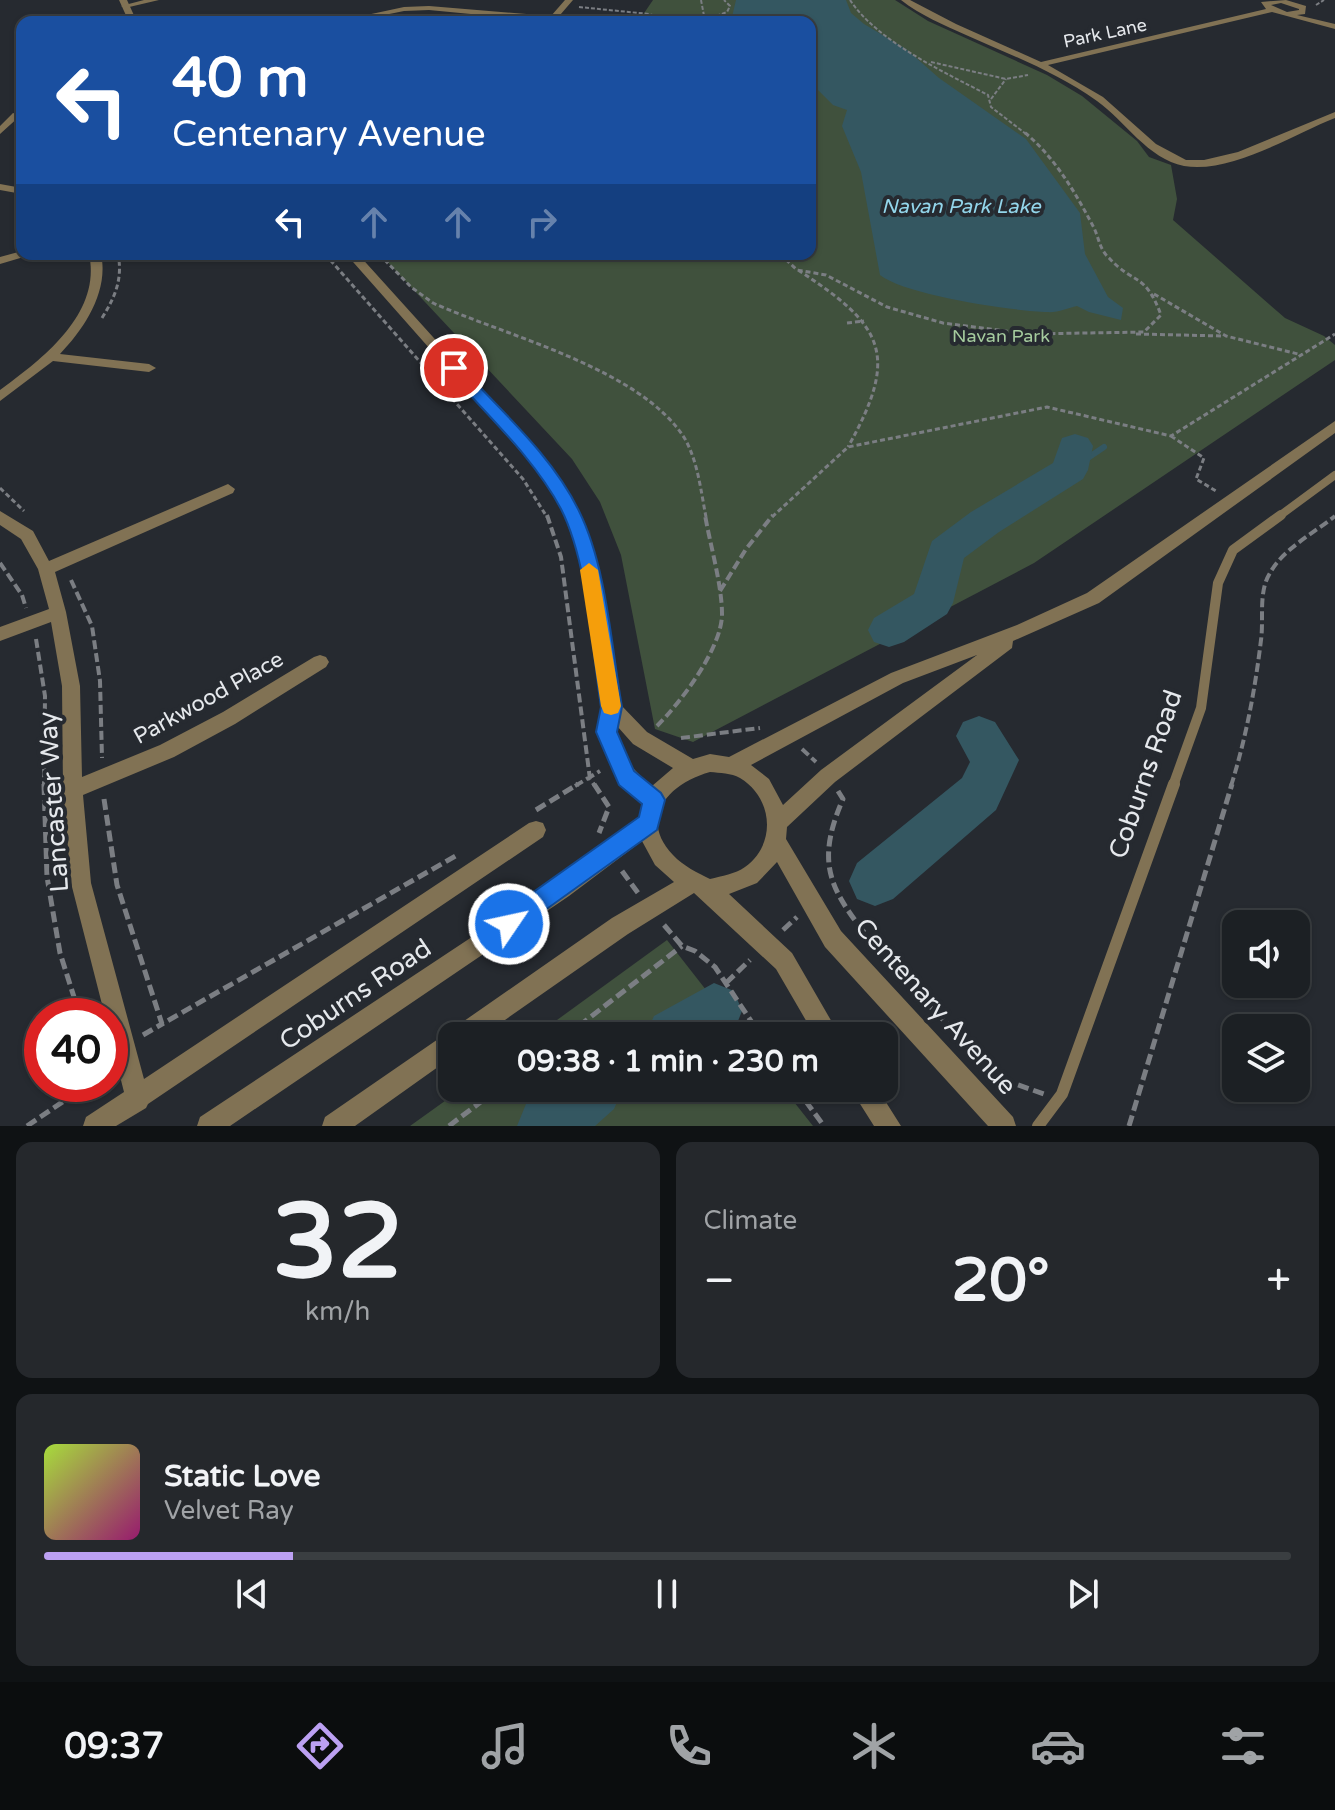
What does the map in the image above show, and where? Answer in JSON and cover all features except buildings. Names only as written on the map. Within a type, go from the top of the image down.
[{"type":"street","points":[[124,3],[155,0]]},
{"type":"street","points":[[905,0],[968,35],[1051,70],[1099,98],[1148,139],[1160,154],[1172,160],[1189,163],[1230,157],[1335,115]]},
{"type":"street","points":[[1269,3],[1299,4],[1335,24]]},
{"type":"street","points":[[1269,3],[1290,13],[1335,24]]},
{"type":"street","name":"Park Lane","points":[[1038,65],[1269,3]]},
{"type":"street","points":[[1290,13],[1302,12],[1299,4]]},
{"type":"street","points":[[368,16],[429,8],[511,16]]},
{"type":"street","points":[[0,131],[16,115]]},
{"type":"street","points":[[0,397],[53,357],[77,329],[100,275],[96,260]]},
{"type":"street","points":[[357,260],[550,476],[571,512],[587,557],[611,707],[607,732],[627,778],[654,800]]},
{"type":"street","points":[[53,357],[149,368]]},
{"type":"street","points":[[731,766],[897,678],[1023,630],[1093,598],[1335,426]]},
{"type":"street","points":[[55,565],[228,489]]},
{"type":"street","name":"Lancaster Way","points":[[0,517],[27,535],[55,565],[58,612],[71,686],[73,790],[81,883],[138,1100]]},
{"type":"street","points":[[0,634],[58,612]]},
{"type":"street","points":[[482,1022],[648,907],[702,886],[753,874],[768,860],[778,832],[828,776],[1023,630]]},
{"type":"street","name":"Parkwood Place","points":[[73,790],[167,751],[229,718],[320,662]]},
{"type":"street","points":[[611,707],[640,738],[689,767]]},
{"type":"street","points":[[778,832],[774,803],[764,787],[749,774],[731,766],[710,763],[689,767],[674,775],[654,800],[649,823],[652,841],[662,858],[676,872],[702,886],[784,961],[820,1022]]},
{"type":"street","name":"Coburns Road","points":[[95,1126],[138,1100],[535,820]]},
{"type":"street","name":"Coburns Road","points":[[209,1126],[562,889],[649,823]]},
{"type":"street","name":"Centenary Avenue","points":[[778,832],[833,939],[1004,1126]]},
{"type":"street","points":[[334,1126],[438,1053]]},
{"type":"street","points":[[871,1102],[885,1125]]},
{"type":"lane","name":"Coburns Road","points":[[1038,1126],[1062,1094],[1201,708],[1218,583],[1233,550],[1335,475]]},
{"type":"path","points":[[717,16],[727,12],[730,6],[724,0]]},
{"type":"path","points":[[850,0],[860,17],[929,61],[939,71],[991,99]]},
{"type":"path","points":[[1316,5],[1324,0]]},
{"type":"path","points":[[566,3],[656,16]]},
{"type":"path","points":[[929,61],[1006,79],[1051,70]]},
{"type":"path","points":[[1006,79],[991,99],[991,107],[1040,145],[1054,162],[1094,228],[1101,249],[1111,261],[1139,278],[1153,293],[1226,336]]},
{"type":"path","points":[[330,260],[523,479],[546,513],[561,557],[590,779],[535,820]]},
{"type":"path","points":[[385,260],[429,301],[618,382],[668,418],[685,441],[703,503],[722,618],[703,665],[667,718],[640,738]]},
{"type":"path","points":[[718,593],[746,549],[777,510],[848,447],[869,412],[878,388],[881,363],[865,321],[843,300],[786,260]]},
{"type":"path","points":[[797,270],[814,269],[867,298],[921,318],[1036,334],[1226,336],[1302,355]]},
{"type":"path","points":[[1129,333],[1144,332],[1161,315],[1153,293]]},
{"type":"path","points":[[847,323],[865,321]]},
{"type":"path","points":[[1171,436],[1335,334]]},
{"type":"path","points":[[848,447],[1047,407],[1171,436],[1204,458],[1196,479],[1233,501]]},
{"type":"path","points":[[0,488],[33,519]]},
{"type":"path","points":[[1129,1126],[1249,727],[1262,636],[1264,584],[1271,570],[1287,553],[1335,516]]},
{"type":"path","points":[[0,563],[22,595],[36,636],[45,696],[47,877],[60,953],[74,998]]},
{"type":"path","points":[[55,565],[92,626],[100,681],[105,808],[115,867],[132,933],[162,1024],[466,850]]},
{"type":"path","points":[[833,817],[824,860],[831,886],[887,963]]},
{"type":"path","points":[[584,1022],[682,946],[695,951],[715,967],[751,1022]]},
{"type":"path","points":[[908,984],[1001,1079],[1046,1094],[1054,1104]]},
{"type":"path","points":[[27,1126],[62,1102]]},
{"type":"path","points":[[449,1126],[481,1102]]},
{"type":"path","points":[[806,1102],[824,1126]]},
{"type":"green space","name":"Navan Park","points":[[653,0],[895,0],[928,21],[1047,75],[1082,96],[1137,141],[1149,157],[1171,165],[1177,199],[1173,220],[1285,318],[1324,336],[1335,345],[1335,360],[1034,563],[693,742],[655,729],[621,555],[600,502],[572,459],[386,260],[816,260],[816,16],[642,16]]},
{"type":"green space","points":[[667,940],[731,1022],[554,1022]]},
{"type":"green space","points":[[443,1102],[794,1102],[813,1126],[410,1126]]},
{"type":"water","name":"Navan Park Lake","points":[[736,0],[846,0],[851,13],[864,24],[906,49],[939,78],[1026,139],[1080,213],[1085,254],[1108,297],[1123,308],[1121,320],[1077,306],[1047,312],[960,301],[912,289],[880,275],[861,172],[842,126],[847,110],[833,105],[816,88],[816,16],[732,16]]},
{"type":"waterway","points":[[889,630],[932,603],[946,551],[985,522],[1070,470],[1075,446]]},
{"type":"waterway","points":[[1070,470],[1104,447]]},
{"type":"waterway","points":[[875,881],[979,794],[995,760],[979,736]]},
{"type":"waterway","points":[[696,1022],[714,1011]]},
{"type":"waterway","points":[[548,1126],[576,1102]]},
{"type":"slow traffic","points":[[589,570],[611,706]]},
{"type":"route","points":[[454,368],[550,476],[571,512],[587,557],[611,707],[607,732],[627,778],[654,800],[649,823],[509,924]]}]
